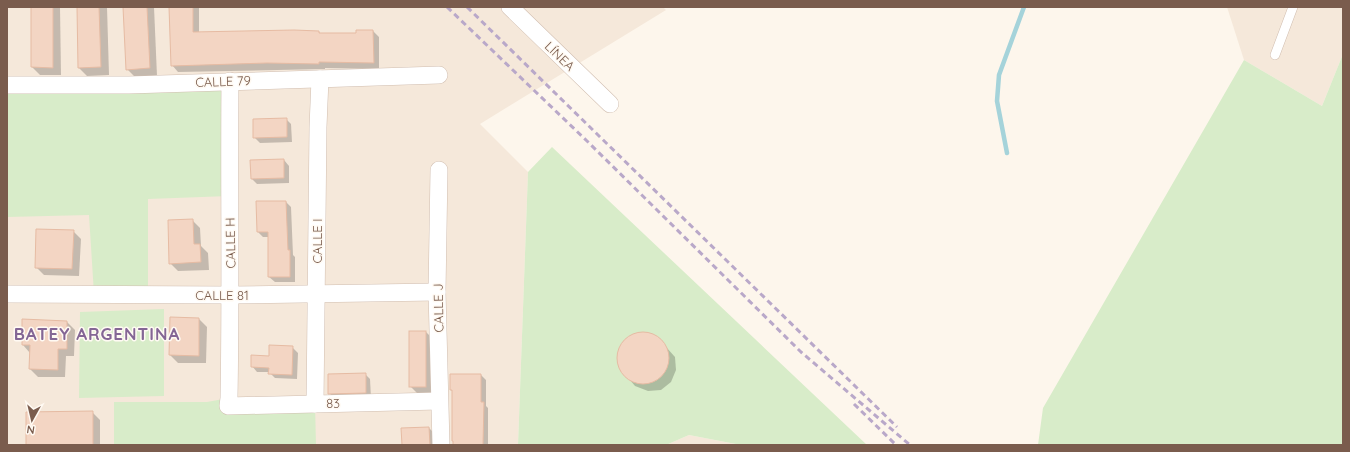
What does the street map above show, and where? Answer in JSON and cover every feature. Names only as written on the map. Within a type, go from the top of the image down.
[{"type":"street","name":"LÍNEA","points":[[510,7],[610,104]]},
{"type":"street","name":"CALLE 79","points":[[7,85],[129,85],[439,75]]},
{"type":"street","name":"CALLE I","points":[[315,404],[318,128],[320,78]]},
{"type":"street","name":"CALLE H","points":[[228,406],[231,295],[229,196],[230,81]]},
{"type":"street","name":"CALLE J","points":[[439,170],[437,292],[441,445]]},
{"type":"street","name":"CALLE 81","points":[[7,294],[231,295],[437,292]]},
{"type":"street","name":"83","points":[[228,406],[439,401]]},
{"type":"lane","points":[[1275,55],[1293,7]]},
{"type":"shaded area","points":[[7,7],[663,7],[666,10],[480,124],[528,172],[518,445],[7,445]]},
{"type":"shaded area","points":[[1227,7],[1343,7],[1343,54],[1322,106],[1244,60]]},
{"type":"shaded area","points":[[689,435],[741,445],[666,445]]},
{"type":"green space","points":[[1343,54],[1343,445],[1038,445],[1043,408],[1244,60],[1322,106]]},
{"type":"green space","points":[[230,81],[229,196],[148,199],[148,295],[94,294],[89,215],[7,217],[7,85]]},
{"type":"green space","points":[[552,147],[867,445],[741,445],[689,435],[666,445],[518,445],[528,172]]},
{"type":"green space","points":[[164,309],[164,396],[79,398],[80,312]]},
{"type":"green space","points":[[229,398],[315,404],[316,445],[114,445],[114,402],[207,402]]},
{"type":"building","points":[[31,7],[53,7],[53,68],[31,67]]},
{"type":"building","points":[[77,7],[99,7],[101,67],[78,68]]},
{"type":"building","points":[[123,7],[147,7],[150,68],[126,70]]},
{"type":"building","points":[[169,7],[193,7],[193,32],[294,30],[319,31],[319,33],[356,33],[356,30],[373,30],[374,63],[319,62],[319,64],[267,63],[171,66]]},
{"type":"building","points":[[287,118],[287,137],[253,138],[253,119]]},
{"type":"building","points":[[284,159],[284,178],[251,179],[250,160]]},
{"type":"building","points":[[256,201],[286,201],[288,250],[290,250],[290,277],[268,277],[268,232],[257,232]]},
{"type":"building","points":[[193,219],[194,244],[200,244],[201,262],[169,264],[168,220]]},
{"type":"building","points":[[36,229],[74,230],[72,269],[35,268]]},
{"type":"building","points":[[170,317],[199,318],[199,356],[169,355]]},
{"type":"building","points":[[22,319],[67,321],[67,349],[58,349],[58,370],[29,369],[30,345],[22,345]]},
{"type":"building","points":[[409,331],[426,331],[426,387],[409,387]]},
{"type":"building","points":[[643,332],[653,334],[661,340],[667,348],[669,358],[667,368],[661,376],[653,382],[643,384],[633,382],[625,376],[619,368],[617,358],[619,348],[625,340],[633,334]]},
{"type":"building","points":[[269,345],[293,346],[292,375],[268,374],[269,368],[251,367],[251,355],[269,356]]},
{"type":"building","points":[[366,373],[366,393],[328,394],[328,374]]},
{"type":"building","points":[[450,374],[481,374],[481,402],[484,402],[483,445],[453,445],[452,390],[450,390]]},
{"type":"building","points":[[93,411],[93,445],[26,445],[26,412]]},
{"type":"building","points":[[429,427],[430,445],[402,445],[401,428]]},
{"type":"waterway","points":[[1007,153],[997,101],[999,75],[1024,7]]},
{"type":"railway","points":[[447,7],[587,141],[801,352],[910,445]]},
{"type":"railway","points":[[467,7],[897,427]]},
{"type":"railway","points":[[854,404],[896,445]]},
{"type":"district","name":"BATEY ARGENTINA","points":[[97,333]]}]
